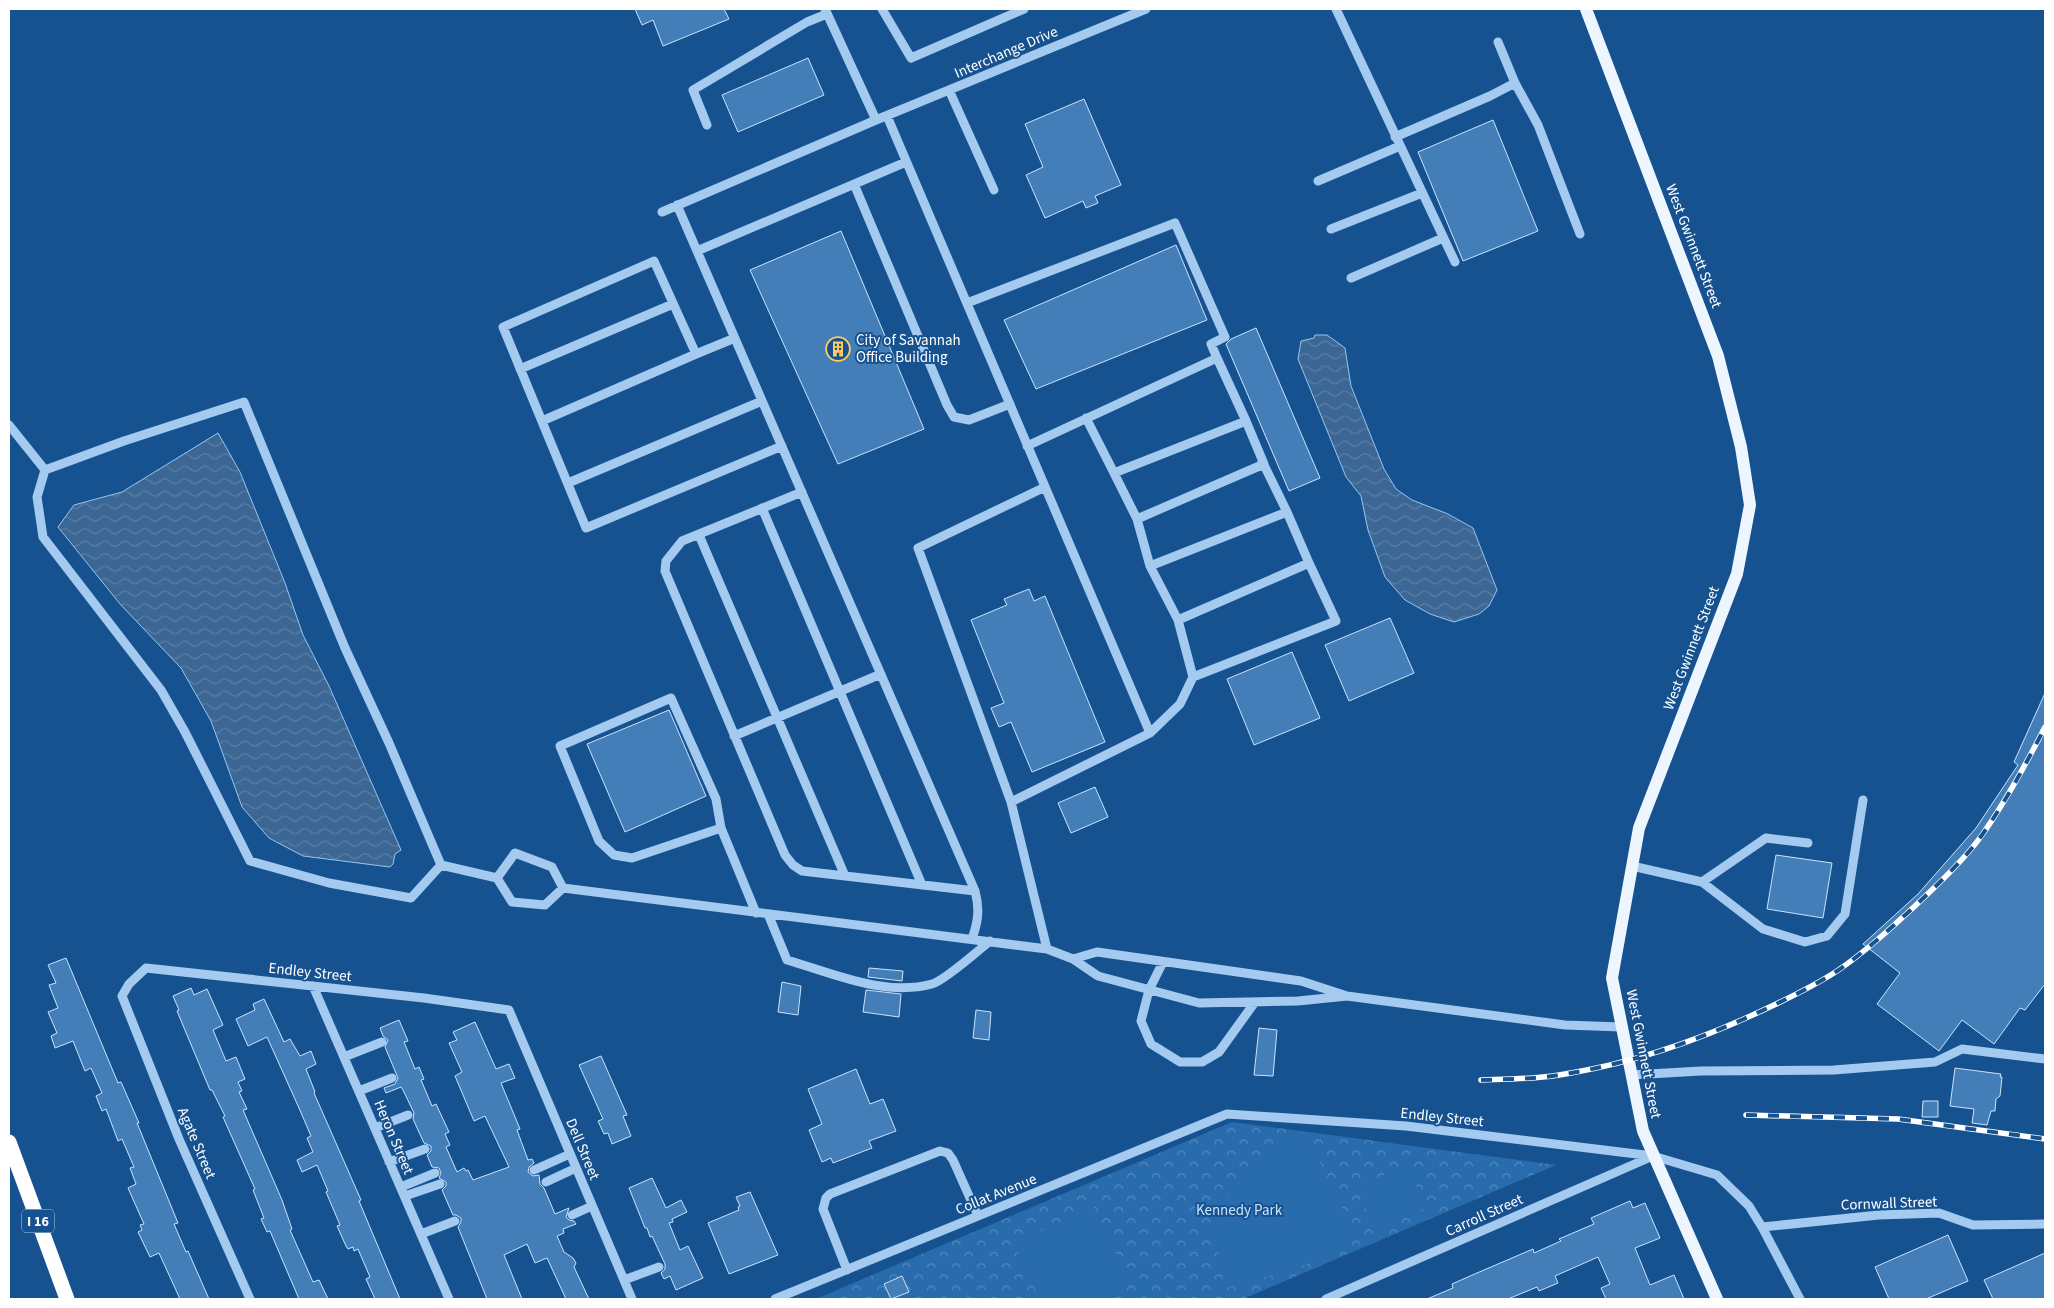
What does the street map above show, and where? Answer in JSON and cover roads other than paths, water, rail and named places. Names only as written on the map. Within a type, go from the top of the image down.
[{"type":"highway","name":"I 16","points":[[9,1142],[67,1299]]},
{"type":"main road","name":"West Gwinnett Street","points":[[1586,9],[1718,356],[1741,446],[1750,505],[1737,574],[1639,828],[1612,978],[1643,1131],[1717,1299]]},
{"type":"street","points":[[882,9],[911,58],[1024,9]]},
{"type":"street","name":"Interchange Drive","points":[[662,212],[876,120],[1146,9]]},
{"type":"street","points":[[1336,9],[1455,262]]},
{"type":"street","points":[[707,125],[693,90],[826,12],[876,120]]},
{"type":"street","points":[[1498,42],[1516,83],[1538,125],[1580,234]]},
{"type":"street","points":[[1395,137],[1516,83]]},
{"type":"street","points":[[949,90],[994,190]]},
{"type":"street","points":[[887,116],[1150,733]]},
{"type":"street","points":[[1318,181],[1400,146]]},
{"type":"street","points":[[697,251],[906,162]]},
{"type":"street","points":[[854,184],[947,405],[954,417],[969,420],[1010,404]]},
{"type":"street","points":[[1331,229],[1422,193]]},
{"type":"street","points":[[677,205],[975,892],[978,904],[978,920],[972,939]]},
{"type":"street","points":[[967,304],[1175,224],[1225,337],[1211,344],[1246,420],[1262,461],[1336,621],[1194,677],[1180,704],[1150,733],[1011,802]]},
{"type":"street","points":[[1351,278],[1444,238]]},
{"type":"street","points":[[696,354],[654,261],[503,327],[586,528],[782,446]]},
{"type":"street","points":[[520,369],[673,304]]},
{"type":"street","points":[[542,421],[735,338]]},
{"type":"street","points":[[1027,446],[1217,358]]},
{"type":"street","points":[[568,483],[762,401]]},
{"type":"street","points":[[45,470],[124,441],[244,402],[345,648],[389,743],[441,864]]},
{"type":"street","points":[[1086,418],[1136,518],[1150,566],[1178,620],[1194,677]]},
{"type":"street","points":[[1114,473],[1246,420]]},
{"type":"street","points":[[9,425],[45,470]]},
{"type":"street","points":[[1136,518],[1264,464],[1262,461]]},
{"type":"street","points":[[45,470],[37,497],[44,537],[161,690],[185,732],[250,861],[329,883],[410,898],[441,864]]},
{"type":"street","points":[[1045,487],[918,548],[1011,802],[1047,949]]},
{"type":"street","points":[[802,492],[682,542],[666,561],[665,571],[784,855],[792,865],[802,871],[975,892]]},
{"type":"street","points":[[762,508],[922,885]]},
{"type":"street","points":[[1150,566],[1287,512]]},
{"type":"street","points":[[699,534],[845,876]]},
{"type":"street","points":[[1178,620],[1309,563]]},
{"type":"street","points":[[734,736],[881,674]]},
{"type":"street","points":[[722,828],[632,858],[614,855],[599,841],[560,746],[671,698],[716,799],[722,828],[756,913]]},
{"type":"street","points":[[1632,866],[1702,882],[1763,929],[1805,942],[1827,936],[1846,914],[1863,800]]},
{"type":"street","points":[[1702,882],[1766,838],[1808,843]]},
{"type":"street","points":[[497,878],[515,853],[552,867],[563,888]]},
{"type":"street","points":[[441,864],[497,878],[512,902],[545,905],[563,888]]},
{"type":"street","points":[[563,888],[1047,949],[1073,959],[1098,976],[1200,1003],[1298,1001],[1347,996]]},
{"type":"street","points":[[768,914],[787,960],[867,984],[902,987],[934,984],[990,941]]},
{"type":"street","points":[[1073,959],[1097,952],[1300,981],[1347,996],[1564,1025],[1621,1027]]},
{"type":"street","points":[[1163,962],[1149,990],[1141,1021],[1151,1044],[1180,1062],[1202,1062],[1219,1052],[1254,1002]]},
{"type":"street","name":"Endley Street","points":[[122,996],[129,984],[146,968],[424,998],[509,1010]]},
{"type":"street","name":"Heron Street","points":[[313,986],[449,1299]]},
{"type":"street","name":"Agate Street","points":[[122,996],[179,1139],[250,1299]]},
{"type":"street","name":"Dell Street","points":[[509,1010],[632,1299]]},
{"type":"street","points":[[344,1057],[382,1042]]},
{"type":"street","points":[[1631,1075],[1701,1071],[1834,1070],[1934,1062],[1962,1049],[2045,1059]]},
{"type":"street","points":[[359,1091],[392,1078]]},
{"type":"street","name":"Endley Street","points":[[1226,1114],[1406,1126],[1653,1156],[1717,1175],[1749,1206],[1800,1299]]},
{"type":"street","name":"Collat Avenue","points":[[775,1299],[1226,1114]]},
{"type":"street","points":[[375,1128],[408,1115]]},
{"type":"street","points":[[389,1162],[425,1149]]},
{"type":"street","points":[[847,1270],[823,1209],[826,1198],[830,1194],[940,1151],[948,1153],[953,1160],[978,1216]]},
{"type":"street","points":[[534,1170],[570,1154]]},
{"type":"street","name":"Carroll Street","points":[[1326,1299],[1653,1156]]},
{"type":"street","points":[[546,1182],[576,1168]]},
{"type":"street","points":[[403,1192],[435,1173]]},
{"type":"street","points":[[403,1192],[440,1184]]},
{"type":"street","points":[[572,1215],[592,1206]]},
{"type":"street","name":"Cornwall Street","points":[[1762,1227],[1879,1215],[1939,1213],[1972,1224],[2045,1224]]},
{"type":"street","points":[[421,1234],[455,1220]]},
{"type":"street","points":[[624,1280],[659,1267]]},
{"type":"water","points":[[1315,335],[1327,335],[1345,348],[1351,386],[1384,469],[1396,489],[1412,500],[1448,514],[1473,528],[1497,590],[1489,606],[1479,614],[1454,622],[1430,614],[1405,600],[1385,577],[1368,530],[1361,496],[1346,477],[1298,359],[1301,341],[1314,338]]},
{"type":"water","points":[[218,433],[240,472],[285,583],[303,635],[329,686],[401,850],[395,854],[393,864],[390,867],[303,856],[269,838],[242,807],[211,721],[181,668],[120,604],[58,527],[74,505],[122,492]]},
{"type":"railway","points":[[1481,1080],[1560,1075],[1623,1062],[1675,1046],[1725,1027],[1798,993],[1837,971],[1887,932],[1950,872],[1967,853],[1982,835],[1999,809],[2045,727]]},
{"type":"railway","points":[[1746,1115],[1898,1119],[2045,1139]]},
{"type":"place","name":"City of Savannah Office Building","points":[[838,349]]},
{"type":"park label","name":"Kennedy Park","points":[[1239,1210]]}]
